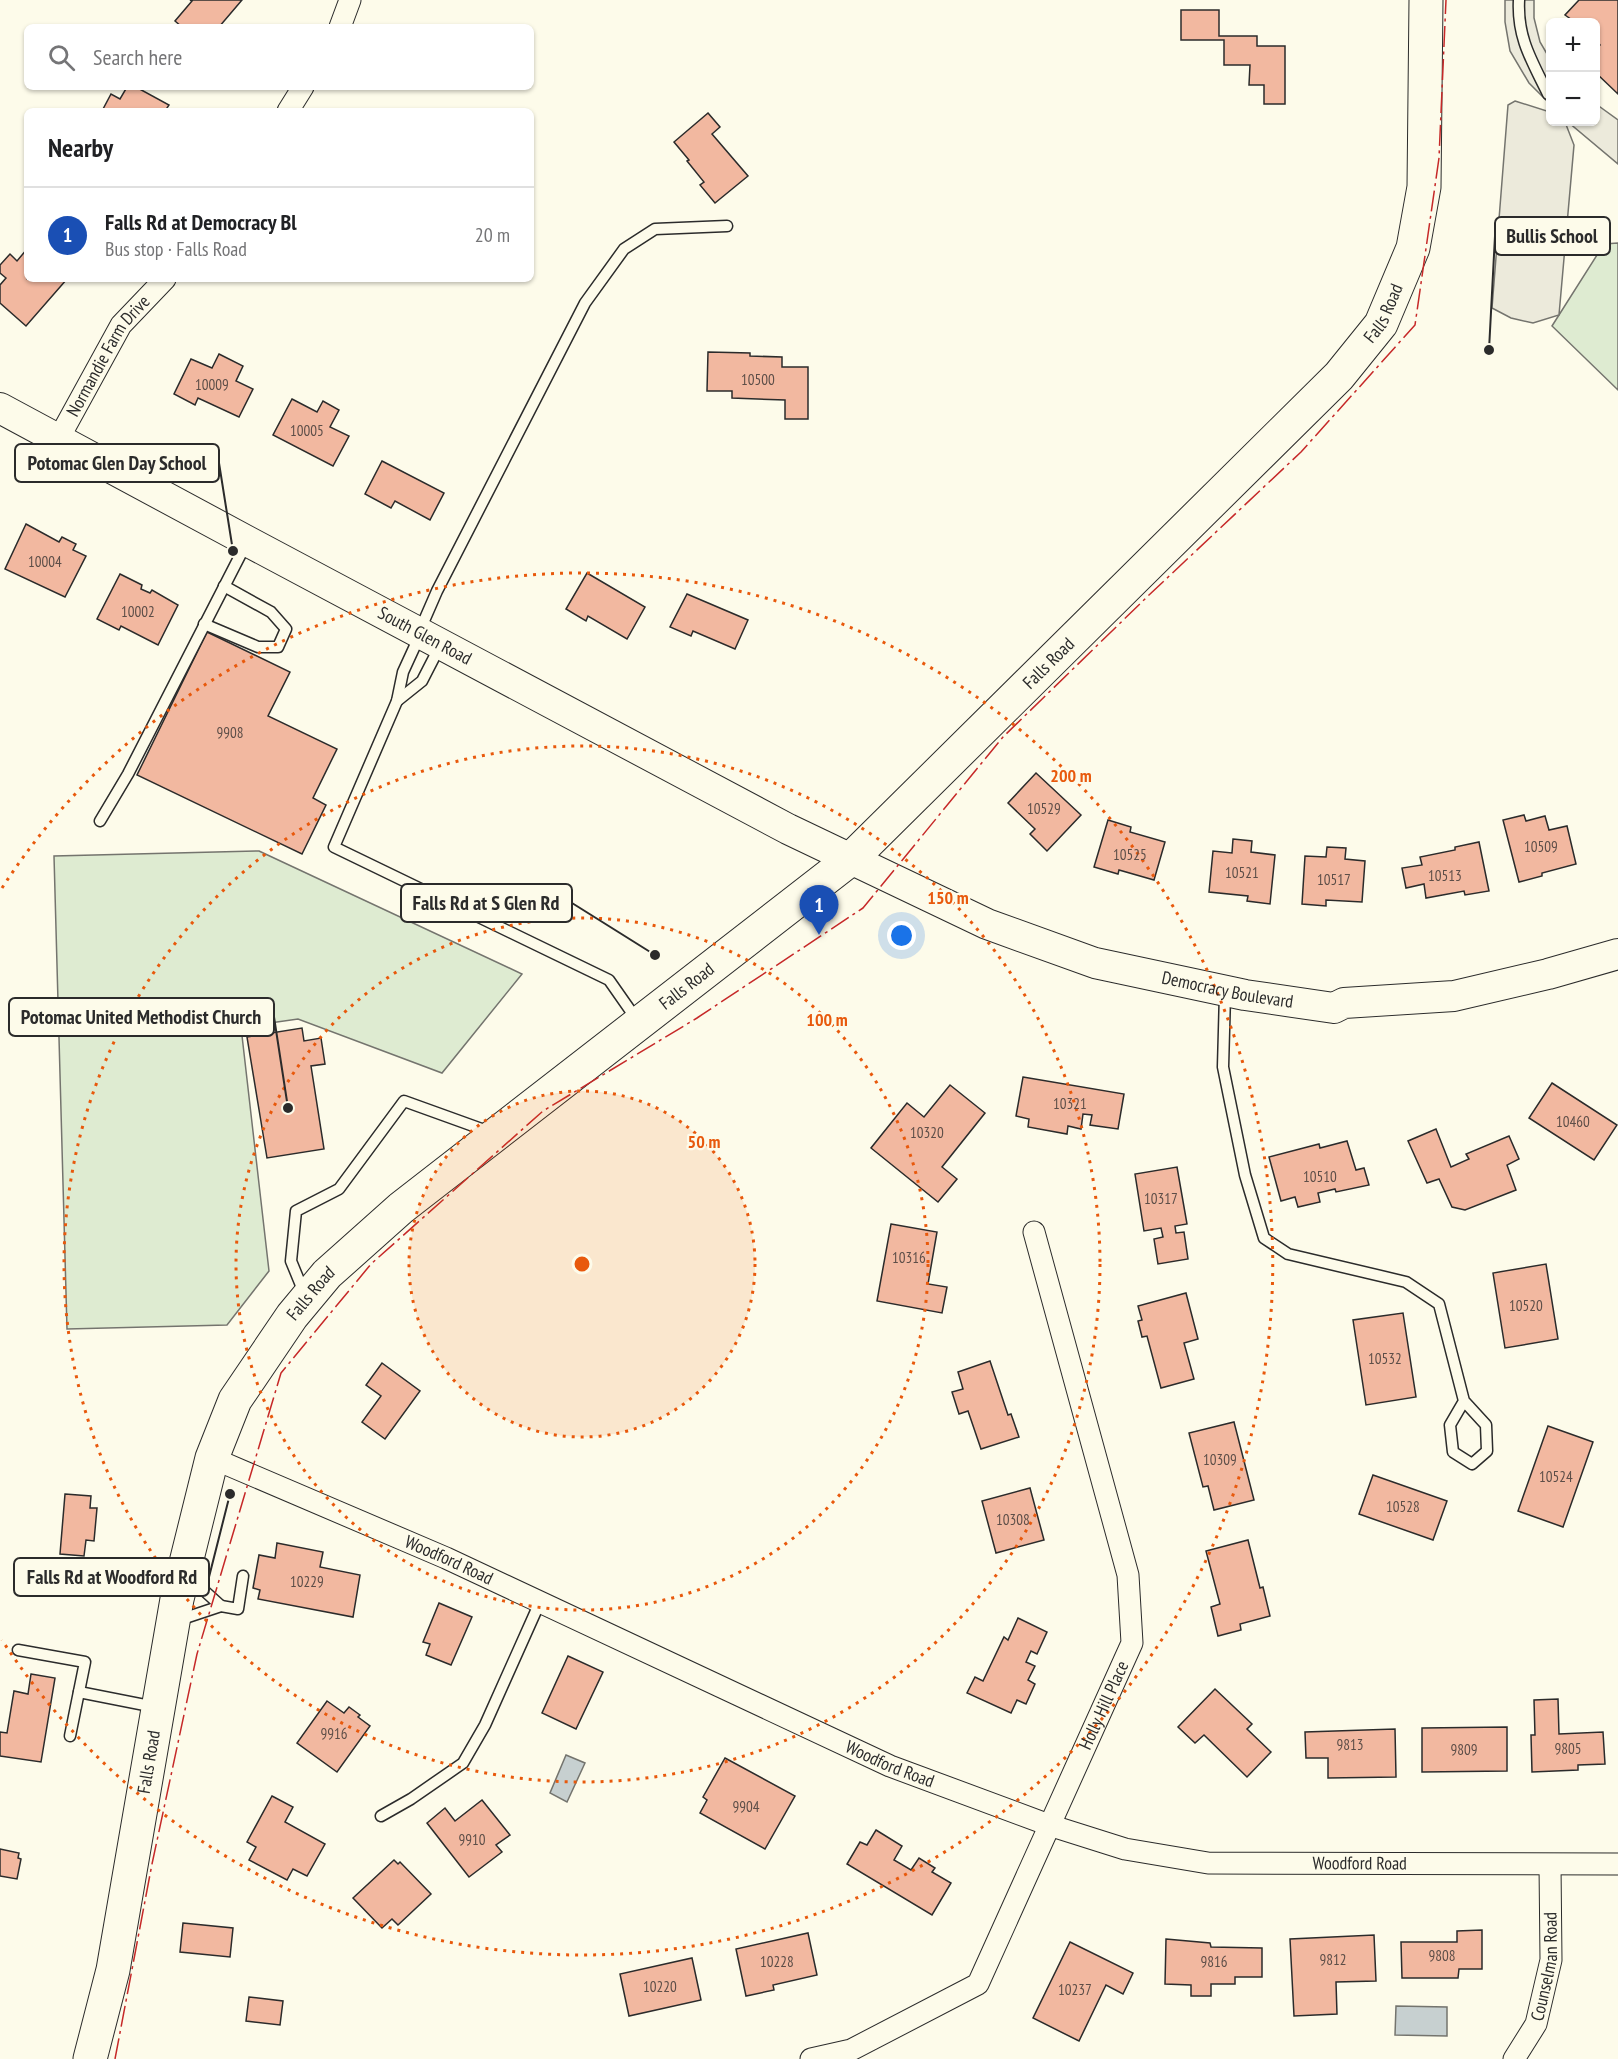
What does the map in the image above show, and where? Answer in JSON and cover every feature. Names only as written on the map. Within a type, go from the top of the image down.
[{"type":"main road","name":"Falls Road","points":[[90,2059],[113,1970],[183,1572],[213,1458],[235,1400],[292,1316],[327,1274],[401,1208],[852,858],[1339,376],[1381,324],[1413,248],[1424,187],[1426,0]]},
{"type":"main road","name":"South Glen Road","points":[[0,408],[788,829],[852,858]]},
{"type":"main road","name":"Democracy Boulevard","points":[[852,858],[987,924],[1095,963],[1225,991],[1334,1008],[1344,1003],[1454,996],[1548,974],[1618,954]]},
{"type":"street","points":[[341,24],[350,0]]},
{"type":"street","points":[[290,108],[301,90]]},
{"type":"street","name":"Normandie Farm Drive","points":[[59,438],[121,325],[162,282]]},
{"type":"street","name":"Holly Hill Place","points":[[811,2059],[851,2050],[978,1984],[1132,1643],[1128,1575],[1034,1232]]},
{"type":"street","name":"Woodford Road","points":[[213,1458],[446,1558],[890,1766],[1049,1825],[1125,1849],[1208,1863],[1618,1864]]},
{"type":"street","name":"Counselman Road","points":[[1514,2059],[1536,2024],[1551,1960],[1550,1865]]},
{"type":"lane","points":[[1519,0],[1518,15],[1524,44],[1546,90]]},
{"type":"lane","points":[[397,701],[422,681],[427,637],[437,591],[585,303],[624,249],[655,229],[727,226]]},
{"type":"lane","points":[[100,821],[128,774],[247,541]]},
{"type":"lane","points":[[204,624],[258,647],[278,647],[286,629],[279,621],[271,612],[224,586]]},
{"type":"lane","points":[[427,637],[403,672],[397,701],[334,847],[609,980],[639,1023]]},
{"type":"lane","points":[[1225,991],[1223,1067],[1245,1175],[1264,1238],[1288,1254],[1406,1282],[1439,1304],[1464,1401],[1486,1425],[1487,1451],[1472,1464],[1453,1452],[1450,1425],[1464,1401]]},
{"type":"lane","points":[[306,1298],[291,1261],[296,1211],[339,1189],[404,1101],[496,1134]]},
{"type":"lane","points":[[183,1572],[221,1606]]},
{"type":"lane","points":[[173,1622],[221,1606],[238,1609],[243,1576]]},
{"type":"lane","points":[[381,1816],[411,1799],[463,1762],[485,1725],[540,1602]]},
{"type":"lane","points":[[18,1650],[85,1662],[70,1736]]},
{"type":"lane","points":[[79,1692],[158,1708]]},
{"type":"green space","points":[[1618,243],[1618,390],[1552,326],[1604,244]]},
{"type":"green space","points":[[259,851],[522,974],[442,1073],[298,1019],[241,1027],[269,1271],[227,1325],[67,1329],[54,856]]},
{"type":"shaded area","points":[[1505,0],[1534,0],[1534,18],[1540,42],[1546,52],[1546,100],[1529,83],[1510,51],[1505,22]]},
{"type":"shaded area","points":[[1515,101],[1546,111],[1546,126],[1567,126],[1574,145],[1559,315],[1533,323],[1511,318],[1492,308],[1508,105]]},
{"type":"shaded area","points":[[1600,107],[1618,120],[1618,164],[1573,126],[1600,126]]},
{"type":"shaded area","points":[[566,1755],[585,1763],[567,1802],[550,1793]]},
{"type":"shaded area","points":[[1396,2006],[1447,2007],[1447,2036],[1395,2035]]},
{"type":"building","points":[[190,0],[242,0],[222,24],[178,24],[175,21],[192,1]]},
{"type":"building","points":[[1579,0],[1618,0],[1618,94],[1600,77],[1600,18],[1569,18],[1565,15]]},
{"type":"building","points":[[1181,10],[1219,10],[1219,36],[1257,36],[1257,46],[1285,46],[1285,104],[1264,104],[1264,85],[1249,85],[1250,65],[1224,65],[1224,40],[1181,40]]},
{"type":"building","points":[[125,90],[142,90],[169,105],[167,108],[104,108],[111,94],[120,99]]},
{"type":"building","points":[[708,113],[720,127],[712,134],[748,176],[715,203],[700,185],[704,182],[674,142]]},
{"type":"building","points":[[24,253],[24,282],[64,282],[26,326],[0,303],[0,285],[6,278],[0,273],[0,265],[10,254],[17,261]]},
{"type":"building","points":[[708,352],[750,353],[750,356],[782,357],[782,367],[808,367],[808,419],[785,419],[785,400],[732,398],[732,391],[707,391]]},
{"type":"building","points":[[219,354],[243,366],[236,381],[253,389],[239,417],[198,398],[195,405],[174,394],[191,359],[212,368]]},
{"type":"building","points":[[292,399],[317,412],[323,401],[339,410],[330,427],[349,436],[333,466],[273,435]]},
{"type":"building","points":[[382,461],[444,493],[430,520],[395,501],[391,508],[365,494]]},
{"type":"building","points":[[26,524],[59,542],[62,537],[76,544],[73,550],[86,556],[65,597],[5,569]]},
{"type":"building","points":[[587,573],[645,607],[627,639],[588,616],[586,621],[566,609]]},
{"type":"building","points":[[120,574],[142,585],[141,589],[150,593],[152,590],[178,605],[158,645],[121,626],[119,630],[97,619]]},
{"type":"building","points":[[687,594],[748,620],[735,649],[693,631],[691,636],[670,627]]},
{"type":"building","points":[[207,632],[290,672],[268,716],[337,749],[313,798],[326,805],[302,854],[137,775]]},
{"type":"building","points":[[1036,773],[1081,815],[1047,851],[1030,834],[1035,829],[1008,803]]},
{"type":"building","points":[[1524,815],[1526,821],[1545,816],[1549,830],[1567,826],[1576,864],[1519,882],[1503,820]]},
{"type":"building","points":[[1108,820],[1131,827],[1130,832],[1165,842],[1154,880],[1119,870],[1118,874],[1094,867]]},
{"type":"building","points":[[1233,839],[1252,841],[1251,852],[1275,855],[1270,904],[1247,901],[1248,896],[1209,892],[1213,851],[1232,853]]},
{"type":"building","points":[[1479,842],[1489,891],[1465,895],[1464,891],[1426,898],[1424,884],[1406,888],[1402,868],[1422,865],[1420,857],[1455,850],[1455,847]]},
{"type":"building","points":[[1327,847],[1346,848],[1345,859],[1365,861],[1362,902],[1326,900],[1326,906],[1302,904],[1305,856],[1326,857]]},
{"type":"building","points":[[302,1028],[304,1041],[321,1038],[325,1064],[311,1066],[324,1149],[267,1158],[247,1037]]},
{"type":"building","points":[[1023,1077],[1124,1094],[1118,1129],[1090,1125],[1092,1115],[1083,1114],[1081,1129],[1068,1126],[1067,1134],[1028,1127],[1029,1119],[1016,1116]]},
{"type":"building","points":[[1552,1083],[1617,1125],[1594,1160],[1529,1118]]},
{"type":"building","points":[[950,1085],[985,1113],[942,1167],[957,1179],[938,1202],[871,1148],[907,1103],[924,1117]]},
{"type":"building","points":[[1436,1129],[1451,1167],[1469,1159],[1466,1154],[1509,1136],[1519,1159],[1507,1165],[1516,1190],[1465,1210],[1452,1207],[1439,1179],[1427,1183],[1408,1141]]},
{"type":"building","points":[[1347,1141],[1356,1170],[1364,1168],[1369,1185],[1336,1192],[1335,1189],[1318,1193],[1320,1202],[1298,1207],[1295,1197],[1281,1201],[1269,1157],[1319,1144],[1320,1148]]},
{"type":"building","points":[[1177,1167],[1187,1224],[1175,1226],[1176,1233],[1184,1232],[1188,1259],[1158,1264],[1154,1239],[1163,1237],[1161,1228],[1144,1231],[1135,1174]]},
{"type":"building","points":[[891,1224],[937,1232],[928,1284],[947,1287],[942,1313],[877,1301]]},
{"type":"building","points":[[1546,1264],[1558,1339],[1505,1348],[1493,1273]]},
{"type":"building","points":[[1186,1293],[1198,1339],[1184,1343],[1194,1379],[1161,1388],[1147,1336],[1142,1337],[1138,1321],[1142,1320],[1138,1306]]},
{"type":"building","points":[[1403,1313],[1416,1397],[1366,1405],[1353,1320]]},
{"type":"building","points":[[990,1361],[1008,1415],[1011,1414],[1019,1437],[981,1449],[968,1411],[959,1414],[952,1392],[963,1389],[958,1372]]},
{"type":"building","points":[[382,1363],[420,1391],[385,1439],[362,1422],[381,1396],[366,1385]]},
{"type":"building","points":[[1234,1422],[1254,1500],[1214,1510],[1208,1486],[1203,1487],[1189,1433]]},
{"type":"building","points":[[1548,1426],[1593,1442],[1563,1527],[1518,1511]]},
{"type":"building","points":[[1373,1475],[1447,1501],[1433,1540],[1359,1514]]},
{"type":"building","points":[[1030,1488],[1044,1540],[996,1553],[982,1501]]},
{"type":"building","points":[[65,1494],[91,1496],[90,1508],[97,1508],[94,1541],[86,1540],[84,1556],[60,1554]]},
{"type":"building","points":[[1248,1540],[1260,1588],[1263,1587],[1270,1616],[1240,1624],[1241,1630],[1218,1636],[1211,1607],[1220,1604],[1206,1551]]},
{"type":"building","points":[[277,1543],[323,1552],[320,1567],[360,1575],[353,1617],[258,1599],[260,1590],[253,1588],[259,1555],[275,1558]]},
{"type":"building","points":[[439,1603],[472,1617],[451,1665],[426,1655],[430,1644],[423,1642]]},
{"type":"building","points":[[1018,1618],[1047,1632],[1037,1654],[1031,1651],[1026,1662],[1035,1666],[1028,1680],[1035,1684],[1026,1704],[1017,1700],[1011,1713],[967,1693],[975,1677],[983,1681],[1004,1637],[1008,1640]]},
{"type":"building","points":[[568,1656],[603,1672],[576,1729],[542,1713]]},
{"type":"building","points":[[31,1674],[55,1678],[41,1762],[0,1756],[0,1732],[7,1733],[14,1691],[28,1694]]},
{"type":"building","points":[[1215,1689],[1252,1724],[1247,1729],[1271,1752],[1247,1777],[1204,1735],[1195,1743],[1178,1727]]},
{"type":"building","points":[[1558,1699],[1559,1734],[1603,1732],[1605,1764],[1578,1765],[1578,1770],[1532,1772],[1531,1735],[1535,1735],[1534,1700]]},
{"type":"building","points":[[327,1701],[344,1713],[349,1707],[370,1726],[337,1772],[297,1743]]},
{"type":"building","points":[[1507,1727],[1507,1771],[1422,1772],[1422,1728]]},
{"type":"building","points":[[1395,1729],[1396,1777],[1328,1778],[1328,1758],[1306,1758],[1305,1732]]},
{"type":"building","points":[[725,1758],[795,1796],[765,1849],[700,1813],[707,1800],[703,1797]]},
{"type":"building","points":[[272,1796],[293,1807],[285,1822],[325,1844],[307,1876],[293,1869],[287,1880],[249,1860],[256,1847],[247,1842]]},
{"type":"building","points":[[482,1800],[510,1835],[496,1845],[502,1852],[469,1877],[427,1823],[445,1808],[455,1821]]},
{"type":"building","points":[[876,1830],[902,1846],[894,1860],[911,1870],[919,1858],[935,1868],[932,1872],[951,1883],[932,1915],[847,1864],[860,1842],[867,1845]]},
{"type":"building","points":[[0,1849],[19,1853],[18,1858],[21,1859],[17,1879],[0,1876]]},
{"type":"building","points":[[394,1860],[398,1864],[400,1862],[431,1894],[398,1925],[392,1919],[382,1928],[353,1898]]},
{"type":"building","points":[[183,1923],[233,1928],[230,1957],[180,1952]]},
{"type":"building","points":[[1482,1930],[1482,1969],[1459,1969],[1458,1978],[1402,1978],[1401,1942],[1457,1942],[1457,1931]]},
{"type":"building","points":[[808,1933],[817,1975],[773,1985],[774,1990],[746,1996],[736,1949]]},
{"type":"building","points":[[1374,1935],[1376,1981],[1336,1982],[1337,2014],[1294,2016],[1290,1939]]},
{"type":"building","points":[[1166,1939],[1210,1943],[1211,1947],[1262,1948],[1262,1977],[1235,1977],[1235,1984],[1211,1984],[1211,1996],[1191,1996],[1191,1985],[1165,1984]]},
{"type":"building","points":[[1070,1942],[1133,1973],[1123,1994],[1106,1985],[1079,2041],[1033,2018]]},
{"type":"building","points":[[692,1958],[701,2000],[629,2016],[620,1974]]},
{"type":"building","points":[[249,1997],[283,2001],[280,2025],[246,2021]]},
{"type":"power","points":[[115,2059],[152,1864],[197,1654],[281,1373],[371,1264],[543,1111],[697,1018],[863,908],[1003,737],[1301,452],[1415,325],[1439,158],[1446,0]]},
{"type":"place","name":"Bullis School","points":[[1489,350]]},
{"type":"place","name":"Potomac Glen Day School","points":[[233,551]]},
{"type":"place","name":"Falls Rd at Democracy Bl","points":[[819,935]]},
{"type":"place","name":"Falls Rd at S Glen Rd","points":[[655,955]]},
{"type":"place","name":"Potomac United Methodist Church","points":[[288,1108]]},
{"type":"place","name":"Falls Rd at Woodford Rd","points":[[230,1494]]}]
